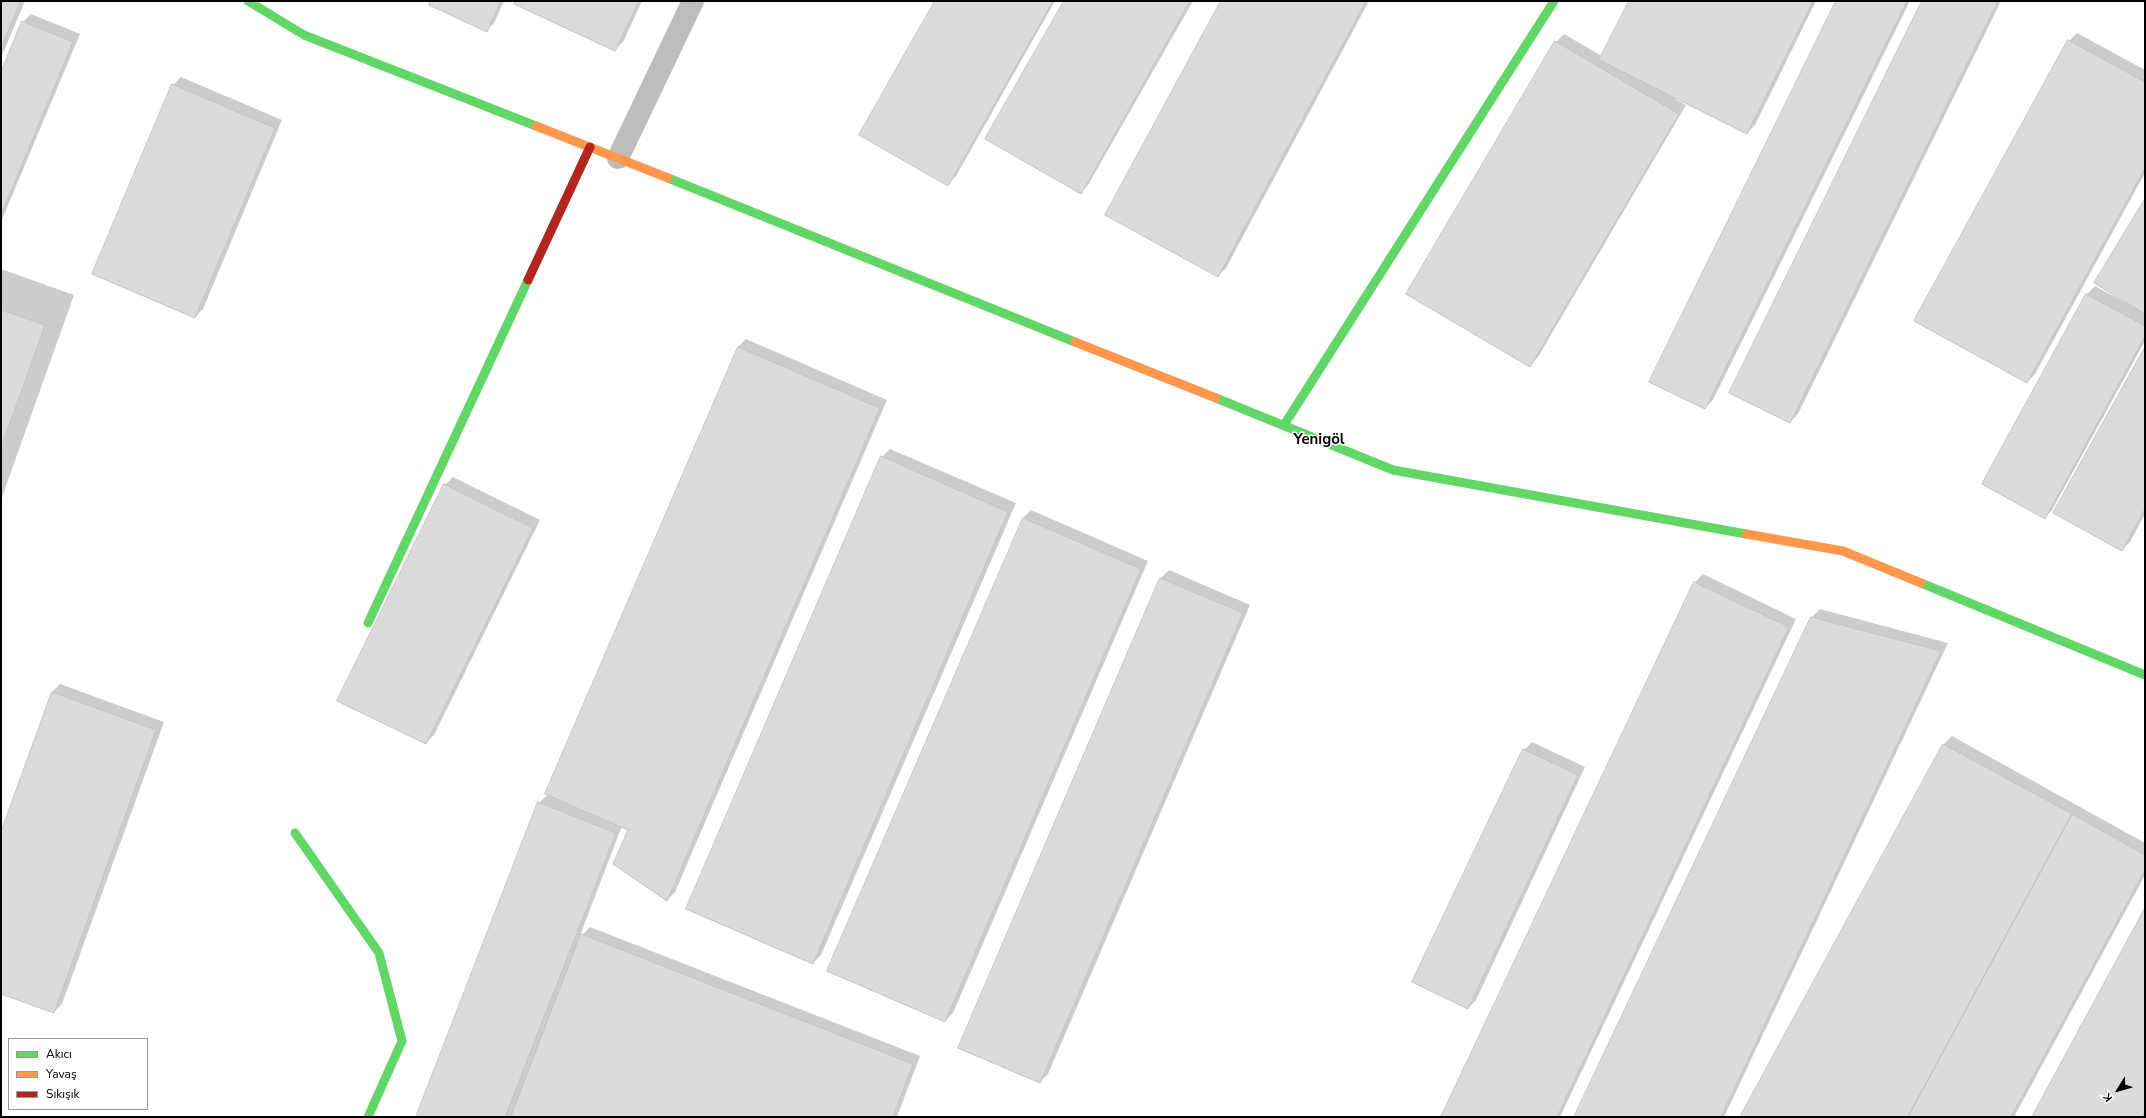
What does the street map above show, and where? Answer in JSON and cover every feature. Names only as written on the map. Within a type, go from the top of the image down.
[{"type":"street","points":[[248,1],[304,35],[618,158],[1393,470],[1843,551],[2145,675]]},
{"type":"street","points":[[618,158],[694,1]]},
{"type":"street","points":[[1284,425],[1554,1]]},
{"type":"street","points":[[368,623],[590,147]]},
{"type":"street","points":[[295,833],[379,953],[402,1041],[368,1117]]},
{"type":"building","points":[[1,1],[21,1],[1,48]]},
{"type":"building","points":[[431,1],[501,1],[487,32],[429,5]]},
{"type":"building","points":[[515,1],[639,1],[615,51],[514,4]]},
{"type":"building","points":[[935,1],[1053,1],[948,186],[859,135]]},
{"type":"building","points":[[1064,1],[1190,1],[1081,194],[985,139]]},
{"type":"building","points":[[1221,1],[1366,1],[1218,277],[1105,215]]},
{"type":"building","points":[[1629,1],[1813,1],[1747,134],[1599,60]]},
{"type":"building","points":[[1836,1],[1907,1],[1705,409],[1649,382]]},
{"type":"building","points":[[1922,1],[1998,1],[1790,423],[1729,393]]},
{"type":"building","points":[[22,21],[73,42],[1,215],[1,72]]},
{"type":"building","points":[[2068,40],[2145,82],[2145,168],[2027,383],[1914,321]]},
{"type":"building","points":[[1555,41],[1679,114],[1530,367],[1406,294]]},
{"type":"building","points":[[172,84],[275,128],[195,318],[92,274]]},
{"type":"building","points":[[2145,199],[2145,314],[2094,283]]},
{"type":"building","points":[[2086,294],[2145,326],[2145,336],[2045,519],[1982,484]]},
{"type":"building","points":[[1,310],[45,325],[1,448]]},
{"type":"building","points":[[738,347],[880,408],[667,901],[613,864],[628,830],[545,794]]},
{"type":"building","points":[[2145,347],[2145,509],[2122,551],[2053,513]]},
{"type":"building","points":[[881,456],[1008,512],[813,964],[686,909]]},
{"type":"building","points":[[444,484],[533,528],[426,744],[337,701]]},
{"type":"building","points":[[1023,518],[1141,569],[945,1022],[827,971]]},
{"type":"building","points":[[1160,578],[1243,613],[1040,1083],[958,1048]]},
{"type":"building","points":[[1694,582],[1789,627],[1557,1117],[1441,1117]]},
{"type":"building","points":[[1811,617],[1941,651],[1721,1117],[1574,1117]]},
{"type":"building","points":[[52,692],[156,730],[54,1013],[1,994],[1,832]]},
{"type":"building","points":[[1943,744],[2072,814],[1908,1117],[1740,1117]]},
{"type":"building","points":[[1523,749],[1578,775],[1468,1009],[1412,982]]},
{"type":"building","points":[[538,802],[616,833],[505,1117],[416,1117]]},
{"type":"building","points":[[2072,814],[2145,855],[2145,870],[2011,1117],[1908,1117]]},
{"type":"building","points":[[2145,908],[2145,1111],[2142,1117],[2032,1117]]},
{"type":"building","points":[[581,934],[913,1064],[893,1117],[511,1117]]},
{"type":"traffic: fast","points":[[248,1],[304,35],[536,126]]},
{"type":"traffic: fast","points":[[1284,425],[1554,1]]},
{"type":"traffic: fast","points":[[668,178],[1075,342]]},
{"type":"traffic: fast","points":[[368,623],[528,280]]},
{"type":"traffic: fast","points":[[1216,398],[1393,470],[1746,534]]},
{"type":"traffic: fast","points":[[1921,583],[2145,675]]},
{"type":"traffic: fast","points":[[295,833],[379,953],[402,1041],[368,1117]]},
{"type":"traffic: slow","points":[[536,126],[668,178]]},
{"type":"traffic: slow","points":[[1075,342],[1216,398]]},
{"type":"traffic: slow","points":[[1746,534],[1843,551],[1921,583]]},
{"type":"traffic: jam","points":[[528,280],[590,147]]},
{"type":"district","name":"Yenigöl","points":[[1319,440]]}]
